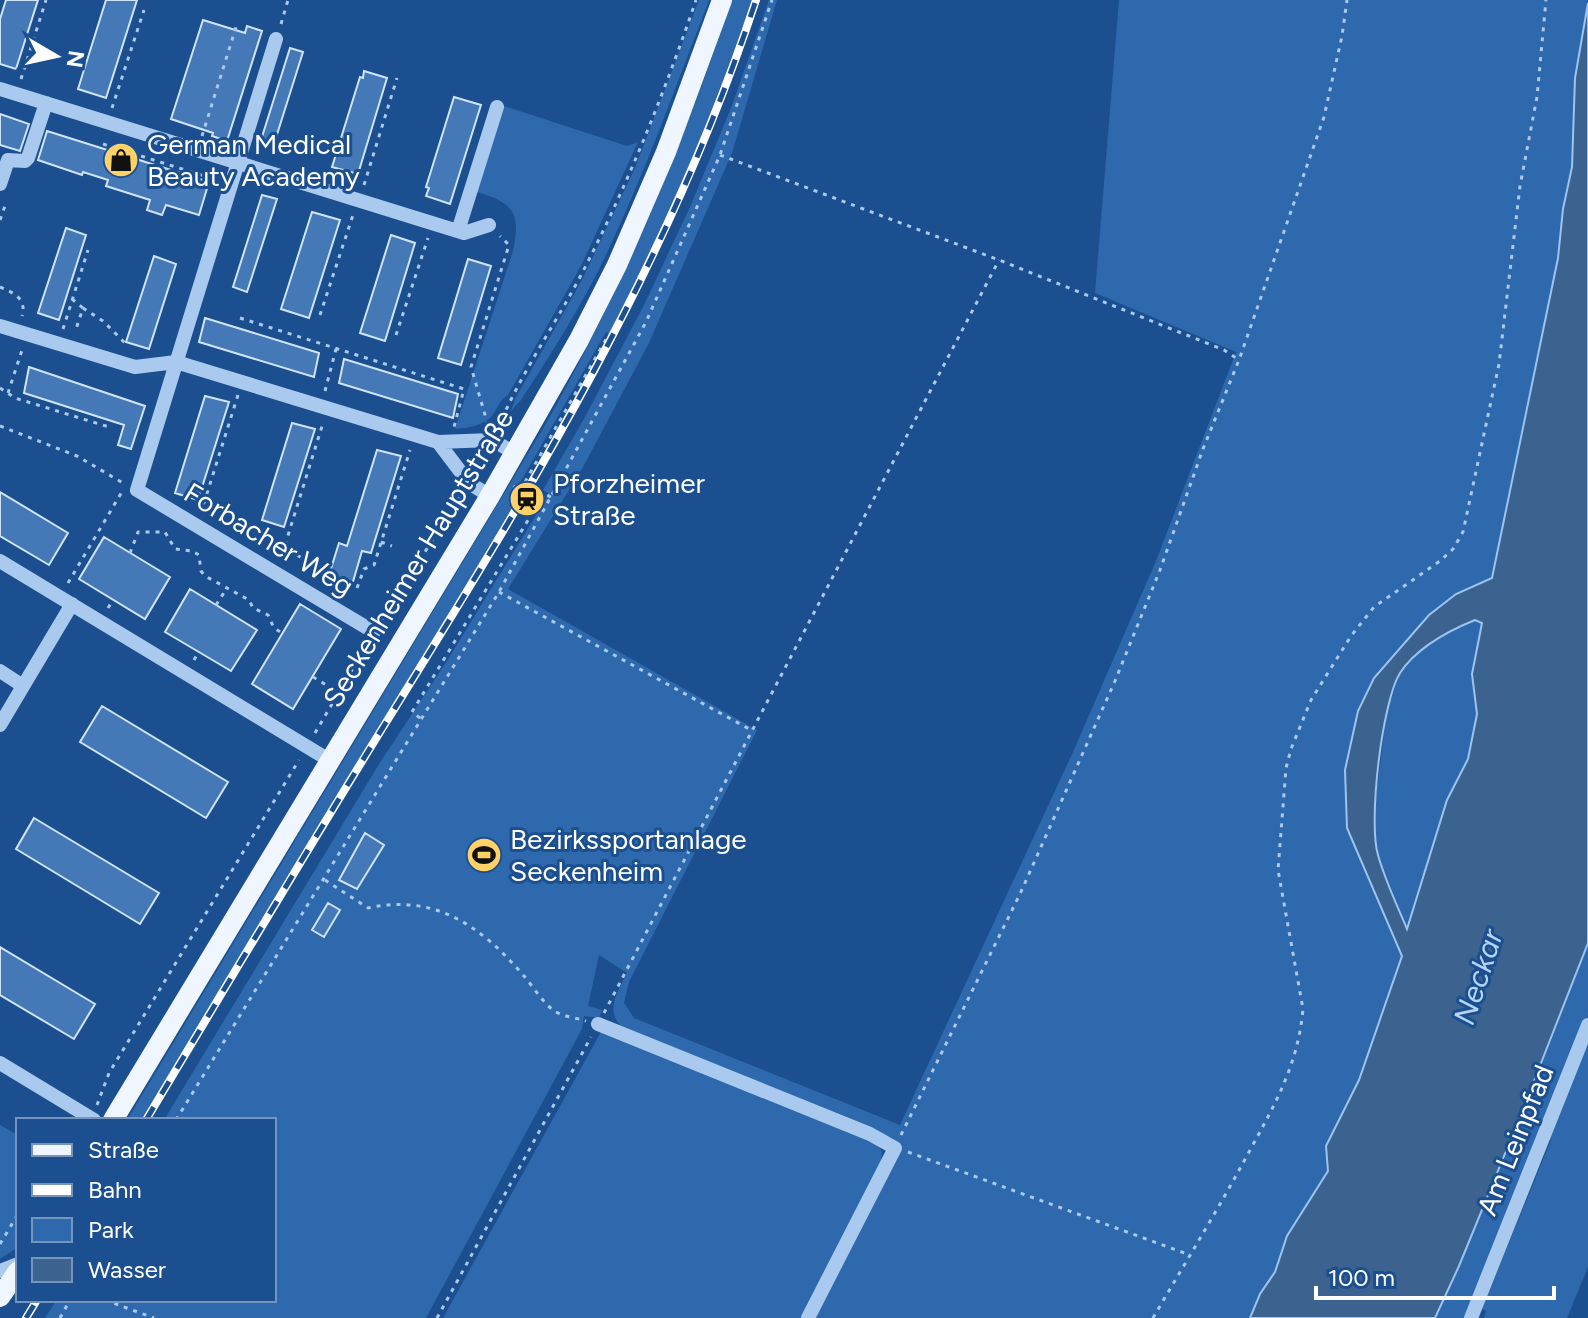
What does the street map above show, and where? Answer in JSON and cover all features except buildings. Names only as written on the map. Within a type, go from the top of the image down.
[{"type":"main road","name":"Seckenheimer Hauptstraße","points":[[114,1118],[490,496],[579,340],[617,265],[666,152],[722,0]]},
{"type":"main road","points":[[0,1297],[16,1274]]},
{"type":"street","points":[[176,362],[276,39]]},
{"type":"street","points":[[0,89],[464,233],[489,225]]},
{"type":"street","points":[[0,184],[8,160],[22,162],[28,158],[46,103]]},
{"type":"street","points":[[458,231],[497,107]]},
{"type":"street","points":[[0,326],[135,367],[176,362],[415,435],[444,442],[492,440],[515,453]]},
{"type":"street","name":"Forbacher Weg","points":[[176,362],[137,490],[374,632]]},
{"type":"street","points":[[444,442],[469,483],[490,496]]},
{"type":"street","points":[[0,561],[329,760]]},
{"type":"street","points":[[0,725],[66,600]]},
{"type":"street","points":[[0,671],[23,686]]},
{"type":"street","points":[[598,1024],[870,1134],[895,1148],[808,1318]]},
{"type":"street","name":"Am Leinpfad","points":[[1471,1318],[1587,1029]]},
{"type":"street","points":[[0,1063],[91,1118]]},
{"type":"path","points":[[16,94],[46,0]]},
{"type":"path","points":[[276,39],[288,0]]},
{"type":"path","points":[[93,1118],[109,1073],[374,632],[469,483],[508,404],[581,276],[633,164],[696,0]]},
{"type":"path","points":[[177,1118],[499,592],[646,322],[720,155],[772,0]]},
{"type":"path","points":[[1190,1255],[895,1148],[1020,894],[1115,681],[1160,570],[1239,360],[1324,117],[1347,0]]},
{"type":"path","points":[[1153,1318],[1286,1082],[1301,1031],[1303,1009],[1278,870],[1286,768],[1291,749],[1311,700],[1351,636],[1374,607],[1453,549],[1463,532],[1499,364],[1520,186],[1537,97],[1546,0]]},
{"type":"path","points":[[108,123],[144,10]]},
{"type":"path","points":[[197,151],[237,24]]},
{"type":"path","points":[[103,144],[232,185]]},
{"type":"path","points":[[720,155],[999,260],[1224,350],[1239,360]]},
{"type":"path","points":[[0,220],[5,206]]},
{"type":"path","points":[[396,335],[433,223]]},
{"type":"path","points":[[489,225],[509,245],[471,367],[492,440]]},
{"type":"path","points":[[65,346],[72,299],[88,250]]},
{"type":"path","points":[[437,1318],[598,1024],[999,260]]},
{"type":"path","points":[[0,287],[16,293],[24,306],[22,332],[8,393]]},
{"type":"path","points":[[72,299],[103,321],[125,343],[120,363]]},
{"type":"path","points":[[65,346],[83,308]]},
{"type":"path","points":[[240,318],[464,389],[444,442]]},
{"type":"path","points":[[525,482],[609,334]]},
{"type":"path","points":[[285,545],[324,407],[336,349]]},
{"type":"path","points":[[242,382],[204,503],[230,513],[285,545],[319,571]]},
{"type":"path","points":[[0,388],[15,398],[109,427]]},
{"type":"path","points":[[0,426],[77,456],[126,484],[66,600]]},
{"type":"path","points":[[357,588],[364,569],[374,565],[415,435]]},
{"type":"path","points":[[536,507],[544,493],[552,498]]},
{"type":"path","points":[[420,718],[412,712],[530,516]]},
{"type":"path","points":[[130,553],[138,532],[162,530],[168,534],[175,549],[199,555],[201,571],[205,576],[249,600],[253,608],[268,615],[274,628],[282,633]]},
{"type":"path","points":[[381,542],[392,546]]},
{"type":"path","points":[[216,605],[227,588]]},
{"type":"path","points":[[499,592],[751,730]]},
{"type":"path","points":[[313,677],[338,692]]},
{"type":"path","points":[[323,879],[368,908],[396,904],[425,908],[465,921],[489,938],[555,1012],[598,1024]]},
{"type":"path","points":[[0,1244],[16,1217]]},
{"type":"path","points":[[110,1302],[154,1318]]},
{"type":"green space","points":[[699,0],[709,0],[620,225],[576,312],[511,411],[582,280],[635,168]]},
{"type":"green space","points":[[732,0],[752,0],[687,170],[651,253],[610,334],[606,332],[509,502],[514,505],[143,1118],[128,1118],[544,427],[624,271],[692,110]]},
{"type":"green space","points":[[769,0],[777,0],[732,153],[648,345],[582,469],[508,589],[757,730],[629,982],[624,1003],[634,1018],[900,1125],[1073,752],[1156,561],[1236,352],[1095,293],[1119,0],[1588,0],[1575,78],[1572,167],[1563,209],[1558,258],[1492,578],[1456,594],[1374,678],[1347,828],[1402,956],[1359,1080],[1327,1146],[1328,1171],[1287,1236],[1275,1272],[1260,1294],[1250,1318],[443,1318],[601,1032],[877,1143],[882,1152],[881,1164],[894,1139],[628,1033],[620,1025],[614,1011],[615,997],[627,973],[599,955],[588,1006],[602,1010],[599,1018],[584,1016],[582,1029],[426,1318],[45,1318],[56,1302],[276,1302],[276,1118],[165,1118],[379,764],[447,661],[549,494],[543,490],[644,305],[690,207],[731,108]]},
{"type":"green space","points":[[504,106],[627,146],[638,142],[581,266],[508,395],[484,422],[455,429],[515,238],[512,211],[507,205],[477,192]]},
{"type":"green space","points":[[1475,620],[1482,623],[1472,674],[1477,714],[1468,759],[1447,800],[1408,930],[1377,853],[1373,820],[1387,710],[1400,674],[1423,648]]},
{"type":"green space","points":[[1588,943],[1588,1015],[1465,1318],[1435,1318],[1515,1132]]},
{"type":"green space","points":[[1588,1047],[1588,1267],[1567,1318],[1484,1318],[1486,1311],[1482,1309],[1551,1140],[1547,1138],[1581,1053]]},
{"type":"green space","points":[[0,1125],[16,1134],[16,1248],[0,1259]]},
{"type":"water","name":"Neckar","points":[[1588,3],[1588,943],[1518,1122],[1435,1318],[1250,1318],[1260,1294],[1275,1272],[1287,1236],[1328,1171],[1326,1146],[1359,1080],[1402,956],[1347,828],[1345,770],[1358,711],[1374,678],[1429,615],[1456,594],[1492,578],[1558,258],[1563,209],[1572,167],[1575,78]],"holes":[[[1475,620],[1482,623],[1472,674],[1477,714],[1468,759],[1447,800],[1407,929],[1384,874],[1375,839],[1378,762],[1393,688],[1407,664],[1434,641]]]},
{"type":"railway","points":[[147,1118],[492,549],[593,373],[682,192],[721,98],[756,0]]},
{"type":"railway","points":[[26,1318],[36,1302]]},
{"type":"place","name":"German Medical Beauty Academy","points":[[121,160]]},
{"type":"place","name":"Pforzheimer Straße","points":[[527,499]]},
{"type":"place","name":"Bezirkssportanlage Seckenheim","points":[[484,855]]}]
